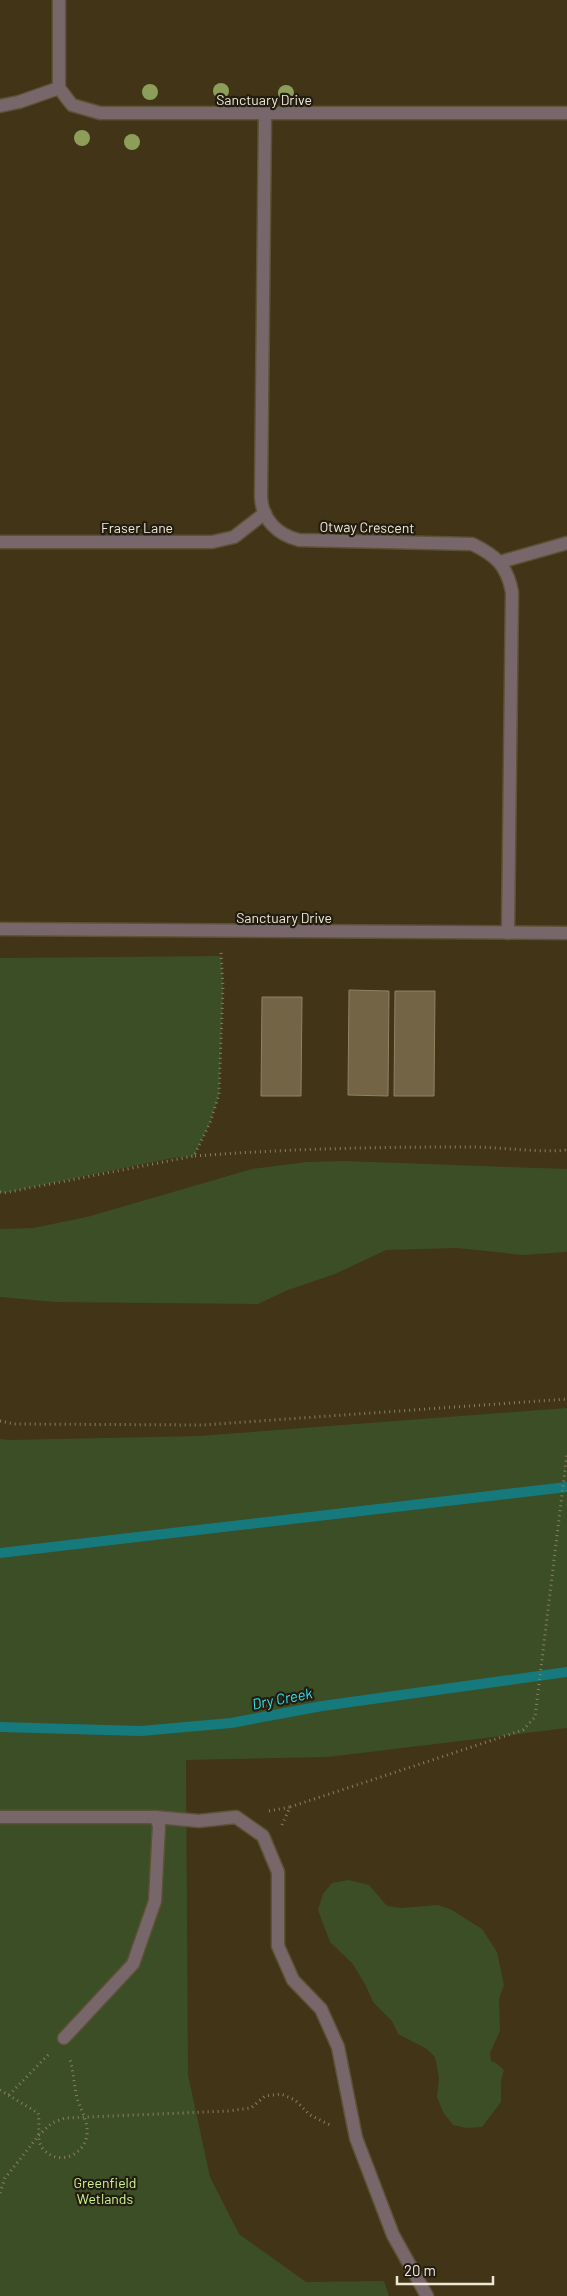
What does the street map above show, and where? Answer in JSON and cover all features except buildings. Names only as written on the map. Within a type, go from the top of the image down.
[{"type":"street","points":[[0,106],[59,88],[59,0]]},
{"type":"street","name":"Sanctuary Drive","points":[[59,88],[72,105],[100,112],[265,114],[567,113]]},
{"type":"street","name":"Otway Crescent","points":[[265,114],[261,502],[265,513],[279,532],[299,540],[472,544],[490,552],[500,562],[508,576],[512,592],[508,933]]},
{"type":"street","name":"Fraser Lane","points":[[0,542],[212,542],[234,536],[265,513]]},
{"type":"street","points":[[500,562],[567,543]]},
{"type":"street","name":"Sanctuary Drive","points":[[0,929],[567,933]]},
{"type":"street","points":[[0,1817],[155,1817],[199,1821],[236,1817],[263,1836],[278,1872],[278,1946],[293,1980],[321,2009],[338,2047],[356,2138],[393,2235],[427,2296]]},
{"type":"street","points":[[64,2038],[133,1964],[155,1901],[159,1833],[155,1817]]},
{"type":"path","points":[[194,1156],[210,1123],[219,1095],[222,1067],[223,931]]},
{"type":"path","points":[[0,1192],[42,1187],[194,1156],[266,1151],[385,1147],[480,1146],[567,1150]]},
{"type":"path","points":[[0,1421],[14,1424],[203,1426],[567,1399]]},
{"type":"path","points":[[279,1830],[290,1807],[524,1730],[535,1717],[567,1453]]},
{"type":"path","points":[[0,2090],[38,2113],[40,2123],[39,2135],[44,2150],[60,2158],[72,2156],[81,2150],[86,2137],[86,2117],[78,2101],[73,2069],[64,2038],[9,2094]]},
{"type":"path","points":[[0,2193],[5,2178],[29,2151],[39,2135],[52,2123],[65,2118],[228,2111],[251,2108],[265,2096],[281,2094],[295,2100],[310,2115],[356,2138]]},
{"type":"green space","points":[[221,956],[223,987],[219,1095],[210,1123],[194,1156],[172,1158],[4,1193],[0,1192],[0,958]]},
{"type":"green space","points":[[344,1161],[567,1169],[567,1252],[523,1255],[457,1248],[386,1250],[335,1274],[288,1290],[258,1304],[54,1302],[0,1297],[0,1229],[33,1228],[87,1217],[252,1169],[306,1162]]},
{"type":"green space","name":"Greenfield Wetlands","points":[[567,1408],[567,1728],[328,1757],[186,1760],[188,2075],[210,2177],[239,2234],[306,2282],[384,2281],[389,2296],[0,2296],[0,1439],[199,1436]]},
{"type":"green space","points":[[349,1880],[369,1885],[387,1906],[401,1908],[438,1905],[452,1910],[482,1929],[497,1952],[504,1985],[499,1999],[500,2031],[490,2053],[491,2061],[504,2070],[501,2081],[501,2102],[482,2127],[466,2128],[453,2125],[443,2112],[437,2097],[439,2078],[435,2057],[427,2049],[398,2034],[392,2021],[373,2002],[353,1964],[330,1942],[318,1910],[323,1894],[332,1883]]},
{"type":"waterway","name":"Dry Creek","points":[[0,1553],[567,1487]]},
{"type":"waterway","name":"Dry Creek","points":[[0,1727],[141,1731],[231,1723],[322,1706],[567,1672]]}]
